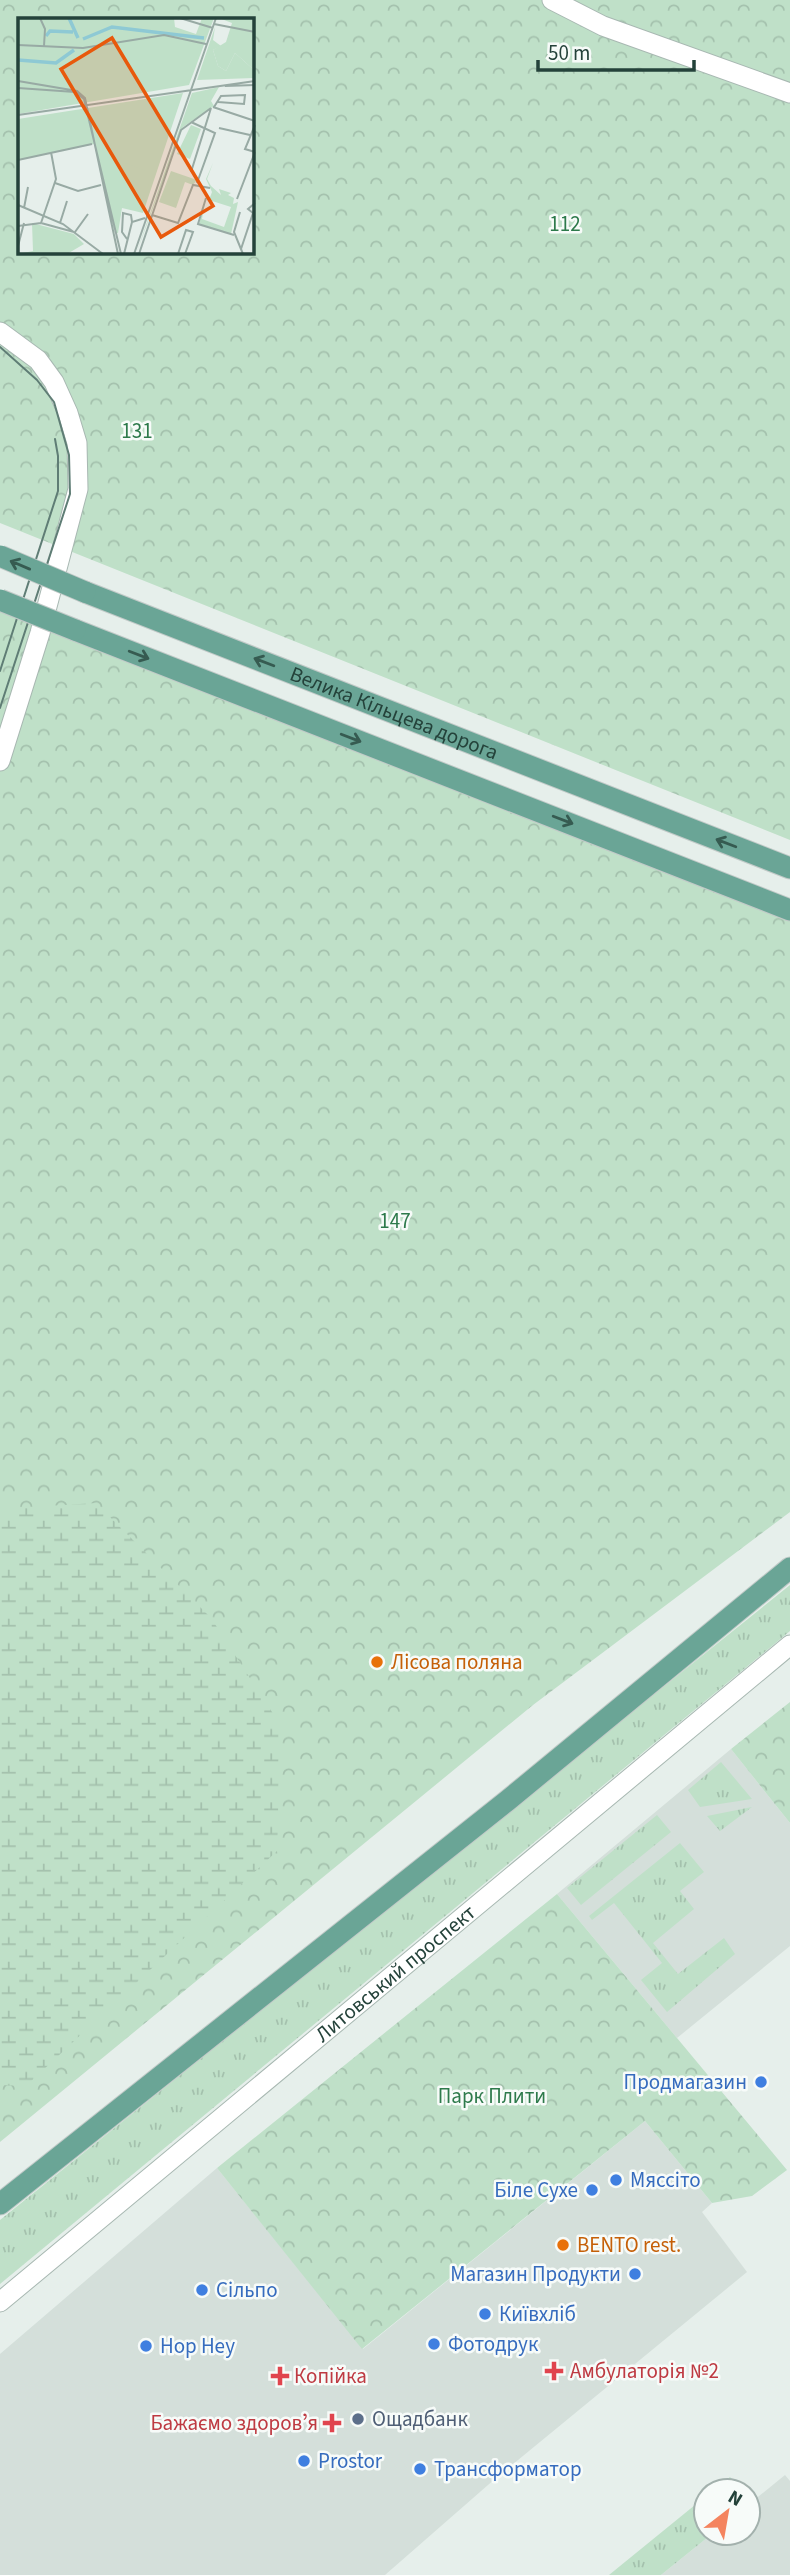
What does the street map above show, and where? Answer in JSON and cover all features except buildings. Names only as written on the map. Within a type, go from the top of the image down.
[{"type":"main road","name":"Велика Кільцева дорога","points":[[0,556],[85,592],[790,868]]},
{"type":"main road","name":"Велика Кільцева дорога","points":[[0,600],[790,910]]},
{"type":"main road","points":[[0,2204],[496,1810],[790,1568]]},
{"type":"street","points":[[552,0],[603,26],[790,93]]},
{"type":"street","points":[[0,332],[38,360],[54,382],[68,413],[77,443],[78,489],[40,633],[0,761]]},
{"type":"street","name":"Литовський проспект","points":[[0,2302],[790,1645]]},
{"type":"shaded area","points":[[731,1749],[790,1823],[790,1946],[677,2038],[557,1894]]},
{"type":"shaded area","points":[[645,2121],[712,2203],[702,2212],[747,2272],[496,2478],[385,2575],[0,2575],[0,2354],[217,2168],[363,2349]]},
{"type":"shaded area","points":[[785,2475],[790,2481],[790,2575],[661,2575],[696,2547],[762,2547],[762,2494]]},
{"type":"green space","points":[[0,0],[790,0],[790,840],[0,523]]},
{"type":"green space","name":"147","points":[[0,600],[790,910],[790,1512],[533,1705],[0,2142]]},
{"type":"green space","points":[[96,1503],[211,1618],[281,1726],[277,1851],[26,2086],[0,2085],[0,1518],[14,1508]]},
{"type":"green space","points":[[790,1585],[790,1631],[0,2284],[0,2220]]},
{"type":"green space","points":[[790,1702],[790,1823],[731,1749]]},
{"type":"green space","points":[[721,1762],[752,1799],[700,1807],[688,1790]]},
{"type":"green space","points":[[752,1807],[720,1831],[707,1816]]},
{"type":"green space","points":[[657,1815],[671,1832],[581,1905],[567,1888]]},
{"type":"green space","points":[[680,1843],[704,1872],[680,1891],[694,1909],[653,1943],[678,1974],[724,1938],[735,1954],[667,2012],[641,1980],[662,1963],[614,1903],[592,1920],[589,1916]]},
{"type":"green space","name":"Парк Плити","points":[[557,1894],[787,2170],[752,2196],[712,2203],[645,2121],[362,2349],[217,2168]]},
{"type":"green space","points":[[692,2507],[692,2547],[696,2547],[661,2575],[609,2575]]},
{"type":"tram line","points":[[0,347],[37,380],[54,402],[69,455],[70,494],[0,708]]},
{"type":"tram line","points":[[0,671],[58,491],[55,439]]},
{"type":"place","name":"Лісова поляна","points":[[377,1662]]},
{"type":"place","name":"Продмагазин","points":[[761,2082]]},
{"type":"place","name":"Мяссіто","points":[[616,2180]]},
{"type":"place","name":"Біле Сухе","points":[[592,2190]]},
{"type":"place","name":"BENTO rest.","points":[[563,2245]]},
{"type":"place","name":"Магазин Продукти","points":[[635,2274]]},
{"type":"place","name":"Сільпо","points":[[202,2290]]},
{"type":"place","name":"Київхліб","points":[[485,2314]]},
{"type":"place","name":"Фотодрук","points":[[434,2344]]},
{"type":"place","name":"Hop Hey","points":[[146,2346]]},
{"type":"place","name":"Амбулаторія №2","points":[[554,2371]]},
{"type":"place","name":"Копійка","points":[[280,2376]]},
{"type":"place","name":"Ощадбанк","points":[[358,2419]]},
{"type":"place","name":"Бажаємо здоровʼя","points":[[332,2423]]},
{"type":"place","name":"Prostor","points":[[304,2461]]},
{"type":"place","name":"Трансформатор","points":[[420,2469]]},
{"type":"park label","name":"112","points":[[565,224]]},
{"type":"park label","name":"131","points":[[137,431]]}]
